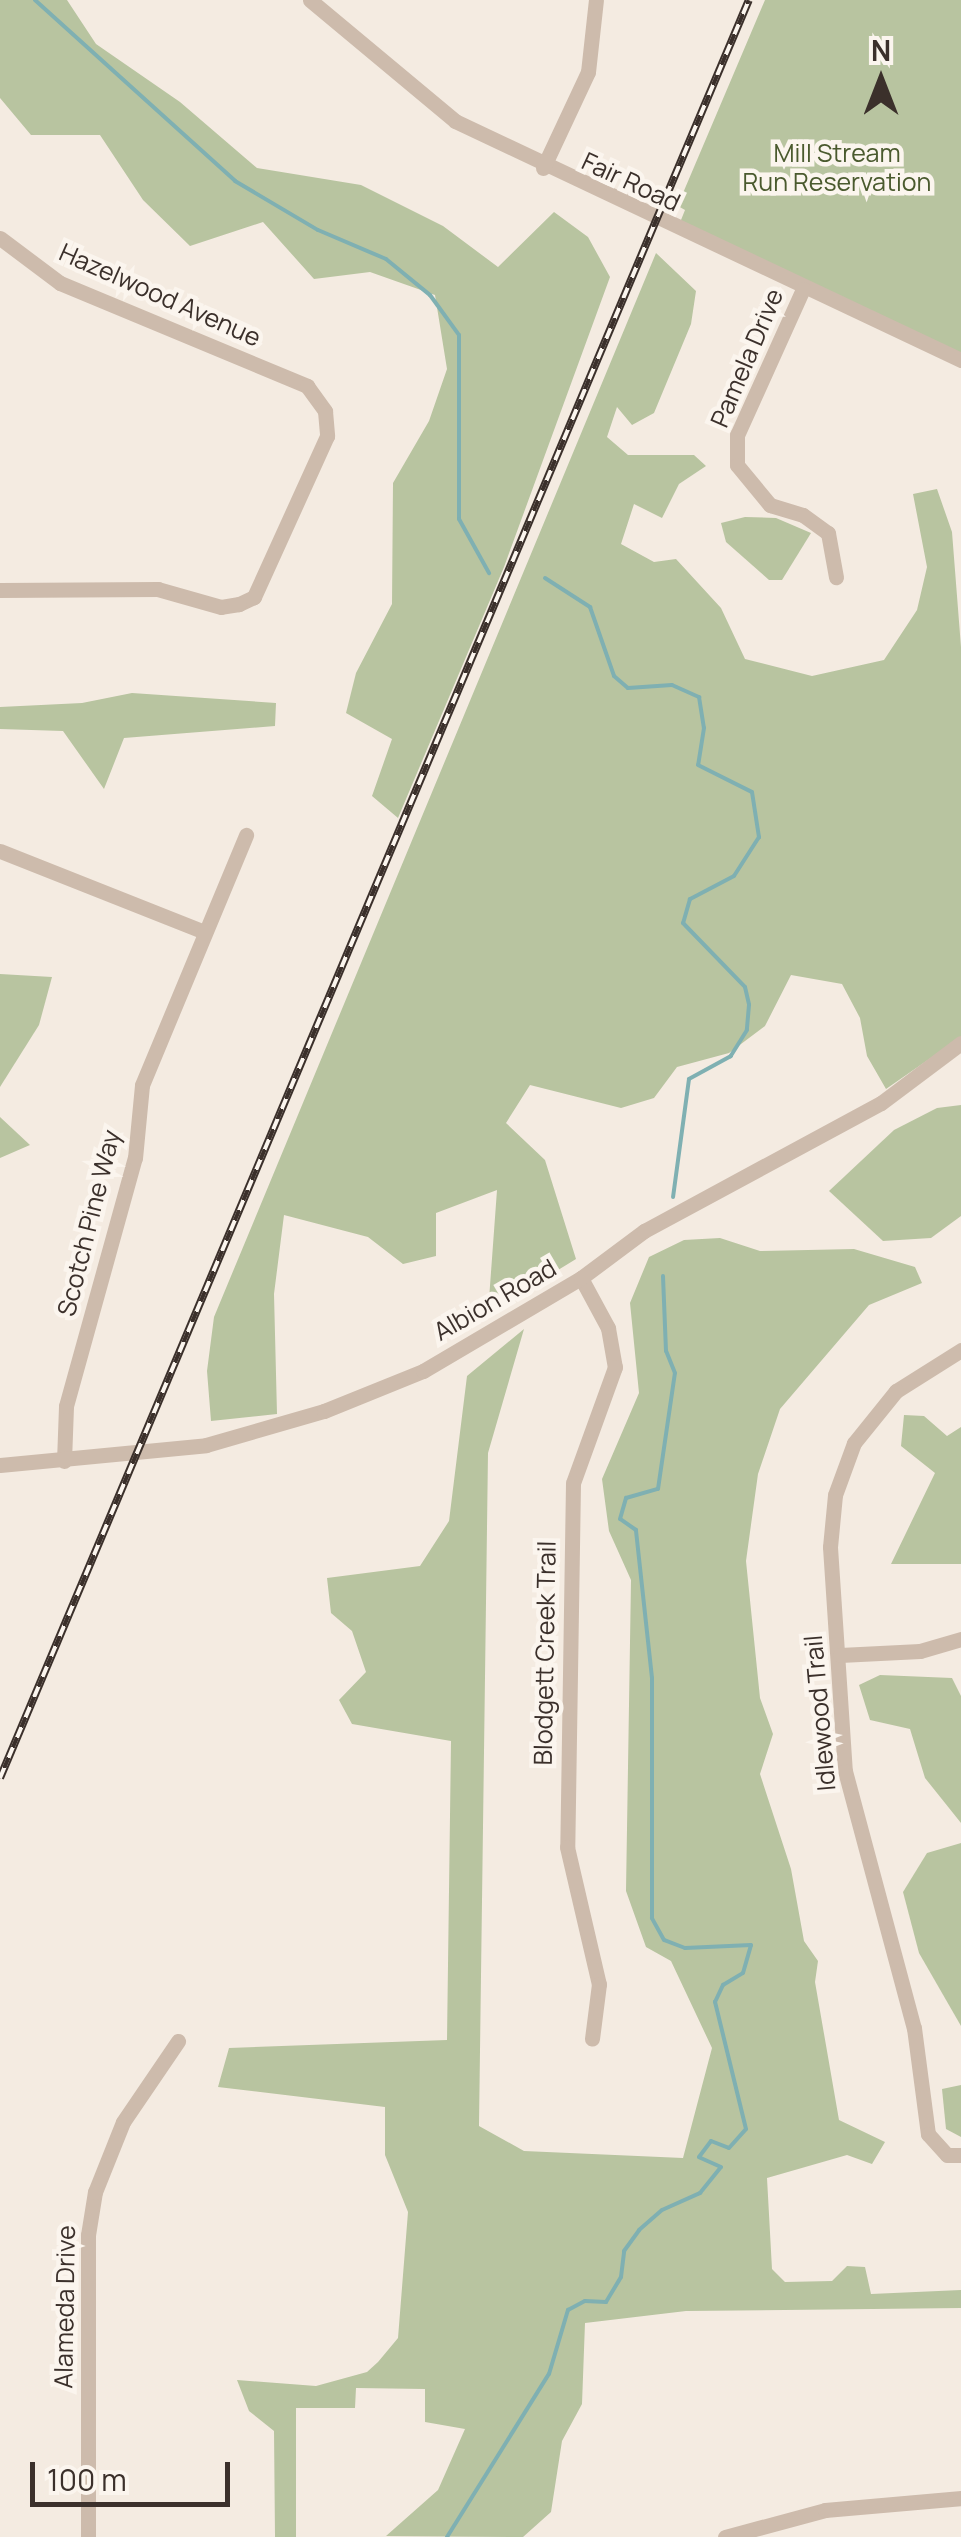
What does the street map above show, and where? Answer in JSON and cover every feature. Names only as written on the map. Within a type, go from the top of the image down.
[{"type":"street","name":"Fair Road","points":[[310,0],[455,121],[543,168],[961,360]]},
{"type":"street","points":[[543,168],[588,72],[596,0]]},
{"type":"street","name":"Hazelwood Avenue","points":[[0,238],[60,283],[307,386],[324,411],[327,436],[254,596],[221,606],[158,589],[0,590]]},
{"type":"street","name":"Pamela Drive","points":[[804,289],[738,435],[738,465],[770,505],[803,515],[828,533],[836,576]]},
{"type":"street","name":"Scotch Pine Way","points":[[64,1461],[66,1406],[136,1158],[142,1085],[202,931],[246,835]]},
{"type":"street","points":[[0,851],[202,931]]},
{"type":"street","name":"Albion Road","points":[[0,1464],[206,1445],[324,1412],[422,1371],[581,1278],[644,1231],[881,1103],[961,1043]]},
{"type":"street","name":"Blodgett Creek Trail","points":[[581,1278],[608,1328],[615,1367],[573,1483],[567,1847],[599,1984],[592,2039]]},
{"type":"street","name":"Idlewood Trail","points":[[961,1350],[896,1391],[854,1443],[835,1495],[830,1547],[845,1772],[914,2028],[928,2134],[947,2155],[961,2155]]},
{"type":"street","points":[[840,1655],[920,1651],[961,1639]]},
{"type":"street","name":"Alameda Drive","points":[[88,2537],[88,2235],[95,2192],[123,2122],[178,2041]]},
{"type":"street","points":[[725,2537],[826,2510],[961,2498]]},
{"type":"green space","points":[[0,0],[67,0],[96,44],[180,102],[257,168],[361,185],[443,226],[498,267],[554,212],[588,237],[610,277],[504,567],[398,818],[372,796],[392,739],[346,713],[356,673],[392,604],[393,483],[429,421],[447,369],[435,295],[370,272],[314,279],[263,222],[190,246],[143,200],[100,135],[31,135],[0,98]]},
{"type":"green space","name":"Mill Stream Run Reservation","points":[[765,0],[961,0],[961,363],[677,230],[685,210],[678,206]]},
{"type":"green space","points":[[656,253],[696,291],[691,324],[654,413],[632,425],[617,407],[607,437],[628,455],[694,455],[706,466],[679,484],[662,518],[634,504],[621,544],[654,562],[676,559],[721,608],[745,659],[812,676],[884,660],[917,610],[927,567],[913,494],[937,489],[952,532],[961,647],[961,1037],[886,1089],[867,1056],[860,1018],[842,984],[791,975],[765,1026],[729,1053],[677,1067],[654,1098],[621,1108],[530,1085],[506,1123],[545,1160],[576,1259],[488,1313],[497,1190],[436,1213],[436,1256],[403,1264],[368,1237],[284,1215],[274,1294],[277,1414],[211,1421],[207,1371],[214,1317]]},
{"type":"green space","points":[[745,517],[776,518],[811,533],[782,580],[769,580],[726,542],[721,523]]},
{"type":"green space","points":[[132,693],[276,703],[275,726],[124,738],[104,789],[63,731],[0,729],[0,707],[82,703]]},
{"type":"green space","points":[[0,974],[52,977],[39,1025],[0,1087]]},
{"type":"green space","points":[[961,1105],[961,1216],[931,1238],[883,1241],[829,1191],[894,1130],[937,1108]]},
{"type":"green space","points":[[0,1117],[30,1145],[0,1158]]},
{"type":"green space","points":[[720,1238],[760,1251],[854,1249],[915,1267],[922,1283],[869,1305],[780,1409],[758,1474],[746,1561],[760,1698],[773,1734],[760,1774],[791,1869],[804,1941],[818,1961],[815,1982],[839,2120],[885,2142],[872,2164],[847,2155],[767,2178],[772,2269],[785,2282],[832,2281],[847,2266],[865,2267],[871,2294],[961,2290],[961,2308],[686,2311],[585,2323],[582,2404],[562,2441],[551,2512],[523,2537],[386,2536],[438,2490],[465,2429],[425,2422],[425,2389],[356,2388],[355,2408],[296,2408],[296,2537],[275,2537],[274,2431],[249,2411],[237,2380],[316,2386],[367,2372],[378,2362],[398,2338],[408,2212],[385,2155],[385,2107],[218,2087],[229,2048],[447,2040],[451,1741],[352,1724],[339,1700],[366,1672],[352,1631],[331,1613],[327,1578],[420,1566],[449,1521],[467,1376],[524,1329],[488,1453],[479,2126],[524,2151],[683,2158],[712,2048],[671,1961],[646,1947],[626,1891],[631,1580],[609,1531],[602,1479],[639,1393],[630,1303],[649,1257],[684,1240]]},
{"type":"green space","points":[[904,1415],[924,1416],[947,1436],[961,1427],[961,1564],[891,1564],[935,1473],[901,1446]]},
{"type":"green space","points":[[880,1675],[952,1678],[961,1696],[961,1823],[925,1778],[910,1729],[870,1720],[859,1685]]},
{"type":"green space","points":[[961,1843],[961,2026],[919,1953],[903,1892],[927,1853]]},
{"type":"green space","points":[[961,2085],[961,2137],[946,2129],[942,2089]]},
{"type":"waterway","points":[[35,0],[235,181],[318,230],[386,259],[430,295],[459,335],[459,519],[489,573]]},
{"type":"waterway","points":[[545,578],[590,607],[614,676],[628,688],[672,685],[699,697],[704,728],[698,765],[752,792],[759,837],[734,876],[690,899],[683,923],[745,987],[749,1005],[747,1030],[731,1056],[689,1079],[673,1197]]},
{"type":"waterway","points":[[447,2537],[549,2374],[568,2310],[585,2301],[606,2302],[621,2277],[624,2251],[639,2230],[662,2210],[700,2193],[721,2167],[699,2157],[711,2141],[729,2148],[746,2129],[715,2002],[723,1985],[743,1973],[751,1945],[685,1948],[664,1940],[652,1918],[652,1678],[636,1530],[620,1519],[626,1498],[658,1489],[675,1373],[666,1351],[663,1276]]},
{"type":"railway","points":[[0,1778],[749,0]]}]
